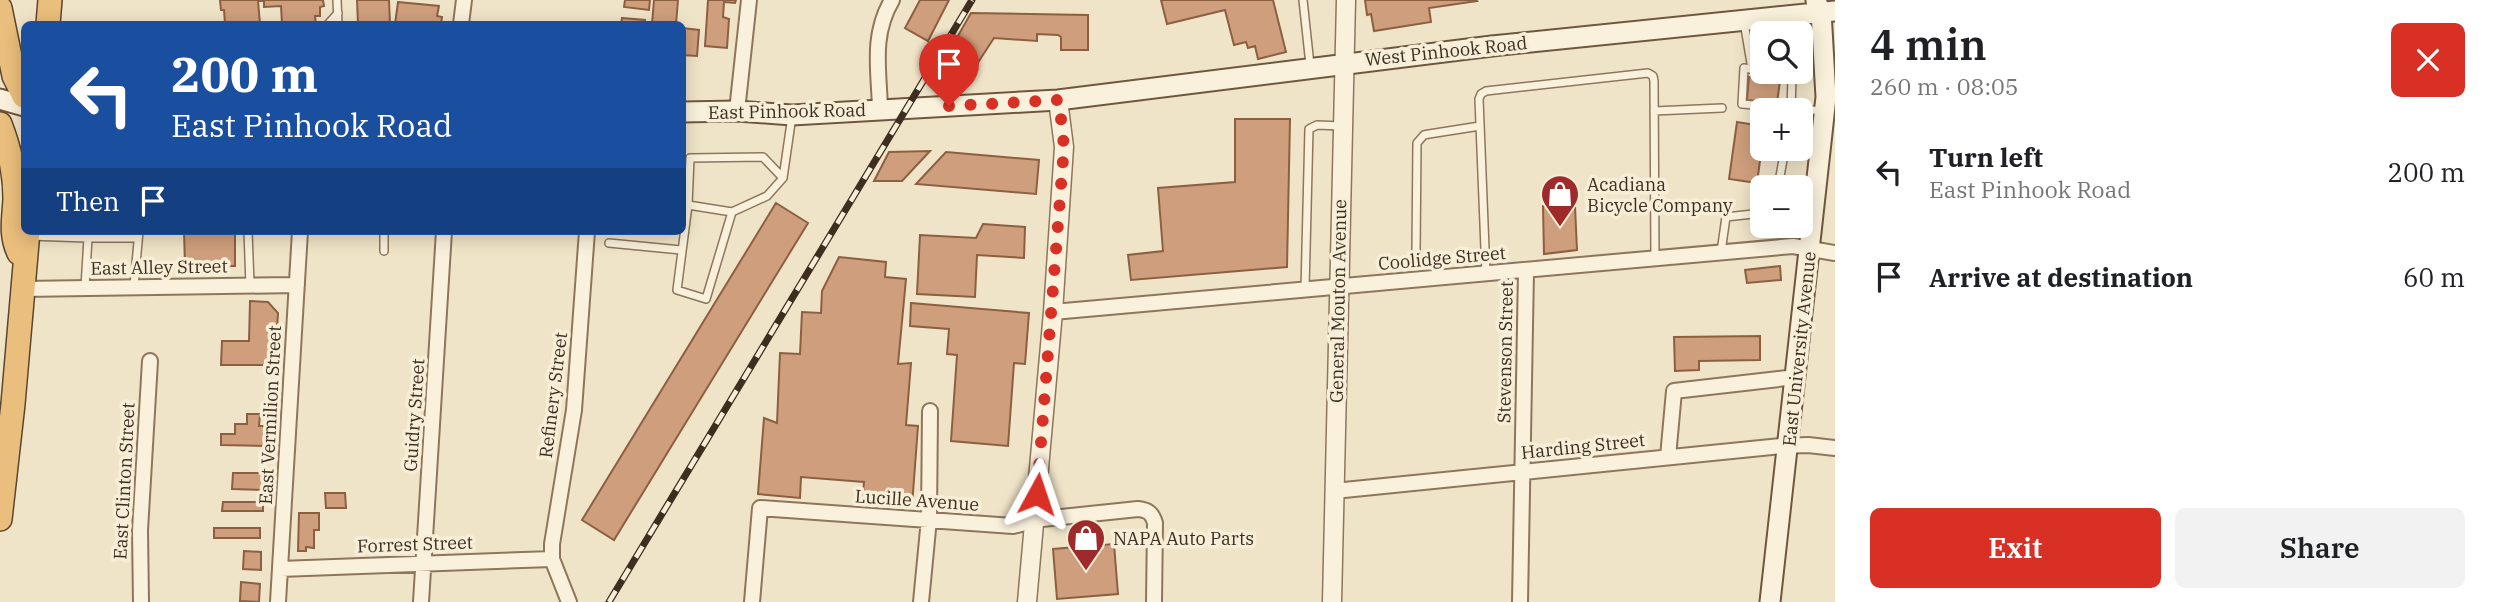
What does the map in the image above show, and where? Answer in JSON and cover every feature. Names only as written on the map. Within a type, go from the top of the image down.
[{"type":"highway","points":[[48,21],[50,0]]},
{"type":"highway","points":[[0,8],[14,76],[21,90]]},
{"type":"highway","points":[[0,124],[15,197],[13,240],[24,265]]},
{"type":"highway","points":[[0,519],[13,404],[27,235]]},
{"type":"main road","name":"West Pinhook Road","points":[[1059,100],[1345,63],[1744,20],[1824,6]]},
{"type":"main road","name":"East University Avenue","points":[[1770,602],[1810,249],[1813,192],[1827,127],[1824,6]]},
{"type":"main road","points":[[0,99],[21,105]]},
{"type":"main road","name":"East Pinhook Road","points":[[686,112],[737,111],[792,115],[1059,100]]},
{"type":"street","points":[[461,21],[464,0]]},
{"type":"street","points":[[737,111],[749,0]]},
{"type":"street","points":[[880,110],[878,36],[883,16],[892,0]]},
{"type":"street","name":"General Mouton Avenue","points":[[1332,602],[1346,0]]},
{"type":"street","points":[[1027,602],[1053,313],[1064,147],[1059,100]]},
{"type":"street","name":"East Vermilion Street","points":[[278,602],[300,235]]},
{"type":"street","name":"Guidry Street","points":[[421,602],[444,235]]},
{"type":"street","name":"Refinery Street","points":[[569,602],[552,559],[554,527],[574,410],[587,235]]},
{"type":"street","name":"Coolidge Street","points":[[1053,313],[1793,246],[1835,253]]},
{"type":"street","name":"Stevenson Street","points":[[1520,602],[1526,271]]},
{"type":"street","name":"East Alley Street","points":[[22,289],[297,285]]},
{"type":"street","name":"East Clinton Street","points":[[141,602],[140,530],[150,361]]},
{"type":"street","points":[[1668,457],[1674,391],[1796,377]]},
{"type":"street","points":[[921,602],[929,519],[930,411]]},
{"type":"street","name":"Harding Street","points":[[1334,491],[1789,446],[1835,448]]},
{"type":"street","name":"Lucille Avenue","points":[[752,602],[760,508],[1013,526],[1035,520],[1138,509],[1152,514],[1155,523],[1154,602]]},
{"type":"street","name":"Forrest Street","points":[[280,569],[552,559]]},
{"type":"lane","points":[[337,0],[338,21]]},
{"type":"lane","points":[[1303,0],[1311,68]]},
{"type":"lane","points":[[331,21],[338,13]]},
{"type":"lane","points":[[1744,20],[1750,57]]},
{"type":"lane","points":[[1750,69],[1744,68],[1742,104],[1750,104]]},
{"type":"lane","points":[[1486,274],[1480,94],[1486,91],[1648,73],[1653,76],[1654,81],[1655,258]]},
{"type":"lane","points":[[1654,111],[1722,108]]},
{"type":"lane","points":[[686,206],[732,212],[767,196],[783,178],[792,115]]},
{"type":"lane","points":[[1305,289],[1309,129],[1317,125],[1342,126]]},
{"type":"lane","points":[[1416,251],[1417,143],[1424,135],[1480,126]]},
{"type":"lane","points":[[686,196],[690,158],[763,157],[783,178]]},
{"type":"lane","points":[[682,235],[677,290],[706,299],[732,212]]},
{"type":"lane","points":[[1721,252],[1726,217],[1750,214]]},
{"type":"lane","points":[[85,287],[88,235]]},
{"type":"lane","points":[[134,286],[138,235]]},
{"type":"lane","points":[[248,235],[250,285]]},
{"type":"lane","points":[[384,235],[384,251]]},
{"type":"lane","points":[[609,243],[681,250]]},
{"type":"building","points":[[220,0],[323,0],[324,6],[320,7],[320,16],[315,16],[316,21],[282,21],[281,6],[264,7],[264,1],[258,1],[260,21],[225,21],[224,10],[221,10]]},
{"type":"building","points":[[357,0],[389,0],[390,21],[358,21]]},
{"type":"building","points":[[625,0],[650,0],[649,10],[624,7]]},
{"type":"building","points":[[654,0],[678,0],[676,21],[652,21]]},
{"type":"building","points":[[708,0],[736,0],[735,3],[724,2],[723,17],[729,19],[727,48],[705,46]]},
{"type":"building","points":[[920,0],[949,0],[928,41],[905,28]]},
{"type":"building","points":[[1161,0],[1273,0],[1286,52],[1258,59],[1255,46],[1248,48],[1246,42],[1234,45],[1225,10],[1167,24]]},
{"type":"building","points":[[1365,0],[1477,1],[1429,8],[1431,22],[1374,31],[1371,14],[1367,15]]},
{"type":"building","points":[[398,2],[439,6],[437,16],[442,17],[441,21],[395,21]]},
{"type":"building","points":[[971,13],[1088,15],[1088,50],[1061,50],[1061,37],[1058,35],[1037,34],[1037,41],[994,38],[964,84],[931,83]]},
{"type":"building","points":[[622,18],[645,20],[645,21],[622,21]]},
{"type":"building","points":[[686,28],[699,30],[697,56],[686,55]]},
{"type":"building","points":[[1749,77],[1750,84],[1780,84],[1778,98],[1747,100]]},
{"type":"building","points":[[1235,119],[1290,119],[1287,267],[1131,280],[1128,255],[1163,251],[1158,188],[1235,182]]},
{"type":"building","points":[[1737,122],[1750,124],[1750,161],[1760,161],[1758,175],[1750,175],[1750,182],[1729,179]]},
{"type":"building","points":[[930,151],[902,181],[874,181],[889,152]]},
{"type":"building","points":[[946,152],[1039,160],[1036,194],[916,184]]},
{"type":"building","points":[[776,203],[808,223],[614,540],[582,520]]},
{"type":"building","name":"Acadiana Bicycle Company","points":[[1543,206],[1575,206],[1577,250],[1544,254]]},
{"type":"building","points":[[983,224],[1025,227],[1024,258],[977,255],[975,297],[917,294],[920,235],[976,238]]},
{"type":"building","points":[[184,235],[235,235],[235,266],[185,266]]},
{"type":"building","points":[[839,257],[886,262],[885,277],[906,279],[898,364],[911,363],[906,425],[918,426],[912,506],[862,502],[864,482],[801,477],[800,498],[758,494],[764,418],[777,423],[780,353],[800,354],[802,312],[821,313],[822,291]]},
{"type":"building","points":[[1780,266],[1781,280],[1747,283],[1745,270]]},
{"type":"building","points":[[250,301],[268,302],[278,313],[275,365],[221,365],[222,341],[249,341]]},
{"type":"building","points":[[911,303],[1029,313],[1025,364],[1014,363],[1008,446],[951,441],[957,355],[947,354],[949,329],[910,326]]},
{"type":"building","points":[[1760,336],[1760,360],[1699,361],[1699,370],[1675,371],[1674,337]]},
{"type":"building","points":[[247,414],[260,414],[259,426],[265,426],[265,446],[221,445],[221,434],[235,434],[235,424],[247,424]]},
{"type":"building","points":[[233,473],[263,473],[265,490],[232,489]]},
{"type":"building","points":[[325,493],[345,493],[346,508],[326,508]]},
{"type":"building","points":[[223,502],[263,502],[263,511],[222,511]]},
{"type":"building","points":[[299,513],[319,513],[319,530],[314,530],[314,548],[306,547],[306,551],[298,551]]},
{"type":"building","points":[[214,528],[260,528],[260,538],[214,538]]},
{"type":"building","name":"NAPA Auto Parts","points":[[1114,544],[1118,594],[1057,599],[1053,549]]},
{"type":"building","points":[[244,551],[261,552],[261,570],[243,569]]},
{"type":"building","points":[[241,582],[260,584],[259,602],[240,601]]},
{"type":"railway","points":[[609,602],[972,0]]},
{"type":"place","name":"Acadiana Bicycle Company","points":[[1560,228]]},
{"type":"place","name":"NAPA Auto Parts","points":[[1086,572]]},
{"type":"route","points":[[949,106],[1059,100],[1064,147],[1037,494]]}]
